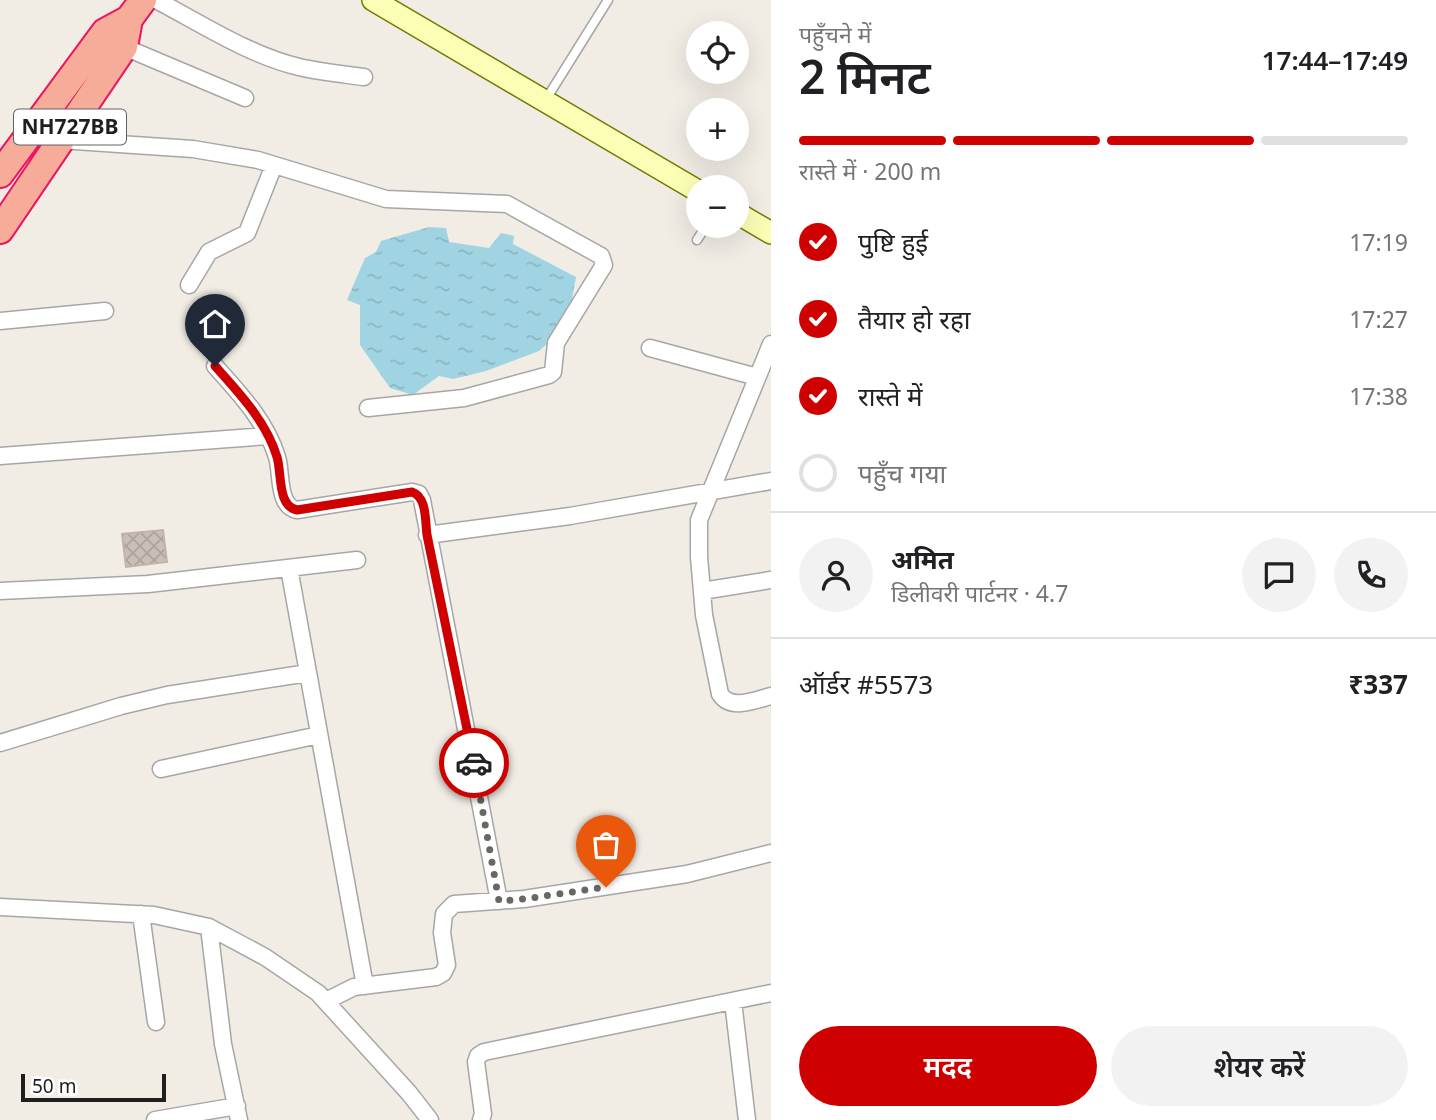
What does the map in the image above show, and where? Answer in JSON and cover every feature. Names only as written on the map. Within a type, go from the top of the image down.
[{"type":"highway","name":"NH727BB","points":[[0,230],[124,47],[136,9]]},
{"type":"highway","name":"NH727BB","points":[[4,158],[105,32],[136,9]]},
{"type":"main road","points":[[373,0],[686,184]]},
{"type":"main road","points":[[749,220],[771,233]]},
{"type":"street","points":[[156,0],[272,58],[298,67],[364,77]]},
{"type":"street","points":[[124,47],[245,99]]},
{"type":"street","points":[[60,140],[193,149],[258,160],[386,199],[507,204],[604,260],[604,265],[556,343],[553,372],[549,375],[464,398],[368,408]]},
{"type":"street","points":[[189,285],[209,252],[247,233],[274,165]]},
{"type":"street","points":[[0,321],[105,311]]},
{"type":"street","points":[[771,344],[699,520],[704,615],[725,701],[731,704],[771,696]]},
{"type":"street","points":[[650,348],[757,377]]},
{"type":"street","points":[[215,366],[246,401],[268,436],[278,460],[285,502],[290,509],[412,492],[419,494],[464,711],[499,901]]},
{"type":"street","points":[[0,456],[268,436]]},
{"type":"street","points":[[427,535],[570,516],[771,481]]},
{"type":"street","points":[[0,591],[148,584],[357,560]]},
{"type":"street","points":[[289,568],[365,986]]},
{"type":"street","points":[[702,590],[771,580]]},
{"type":"street","points":[[0,743],[121,706],[167,695],[308,673]]},
{"type":"street","points":[[161,769],[319,735]]},
{"type":"street","points":[[326,1001],[354,987],[436,977],[443,972],[447,965],[442,933],[444,914],[454,904],[524,899],[687,874],[771,853]]},
{"type":"street","points":[[0,908],[141,914],[209,927],[265,957],[318,993],[409,1093],[430,1120]]},
{"type":"street","points":[[141,914],[156,1022]]},
{"type":"street","points":[[155,1120],[238,1113],[223,1044],[209,927]]},
{"type":"street","points":[[481,1120],[483,1114],[476,1062],[478,1056],[484,1052],[771,993]]},
{"type":"street","points":[[733,1001],[747,1120]]},
{"type":"lane","points":[[545,101],[608,0]]},
{"type":"water","points":[[429,227],[446,228],[449,242],[489,248],[501,233],[514,236],[513,244],[576,277],[572,299],[579,308],[566,327],[539,351],[486,371],[453,379],[439,376],[413,395],[390,388],[360,345],[360,305],[347,300],[365,258],[376,252],[381,241]]},
{"type":"building","points":[[163,530],[167,562],[126,567],[122,534]]},
{"type":"way so far","points":[[474,763],[499,901],[606,887]]},
{"type":"route","points":[[215,366],[246,401],[271,441],[278,460],[285,502],[290,509],[412,492],[419,494],[474,763]]}]
